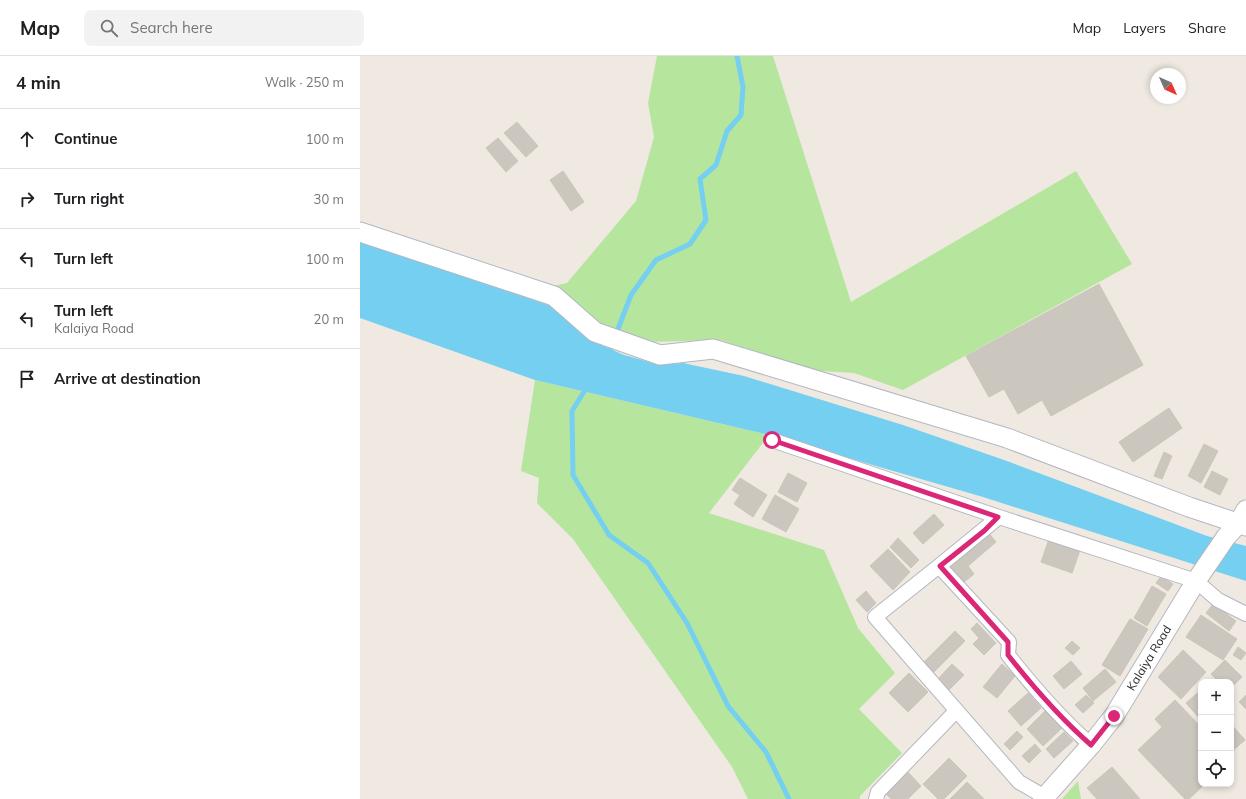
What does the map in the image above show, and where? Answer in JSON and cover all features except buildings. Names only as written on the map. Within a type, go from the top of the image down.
[{"type":"main road","points":[[360,232],[554,296],[595,332],[660,355],[713,349],[1007,438],[1244,520]]},
{"type":"main road","name":"Kalaiya Road","points":[[1044,798],[1091,745],[1114,716],[1196,581],[1226,537],[1244,520]]},
{"type":"street","points":[[772,440],[998,517],[1196,581],[1218,600],[1246,614]]},
{"type":"street","points":[[998,517],[984,531],[874,617],[1019,782],[1044,798]]},
{"type":"street","points":[[940,566],[1008,642],[1008,655],[1032,685],[1065,722],[1091,745]]},
{"type":"street","points":[[876,799],[878,792],[956,712]]},
{"type":"green space","points":[[657,56],[773,56],[851,302],[1076,171],[1132,264],[903,390],[854,373],[805,370],[721,340],[644,342],[608,330],[549,287],[567,283],[636,201],[654,137],[648,103]]},
{"type":"green space","points":[[535,380],[769,435],[709,513],[824,550],[858,628],[895,673],[859,709],[902,753],[860,796],[860,799],[748,799],[732,767],[573,539],[537,503],[539,478],[521,471]]},
{"type":"green space","points":[[1078,781],[1081,799],[1062,799]]},
{"type":"water","points":[[360,240],[551,306],[597,343],[624,355],[660,365],[683,363],[744,376],[903,425],[1007,461],[1207,536],[1246,546],[1246,581],[983,497],[769,435],[535,380],[360,318]]},
{"type":"waterway","points":[[608,355],[631,295],[656,260],[690,244],[706,220],[700,179],[716,165],[727,131],[741,115],[743,87],[737,56]]},
{"type":"waterway","points":[[587,387],[572,411],[573,475],[609,535],[648,563],[687,623],[728,706],[766,752],[789,799]]},
{"type":"route","points":[[772,440],[998,517],[984,531],[940,566],[1008,642],[1008,655],[1032,685],[1065,722],[1091,745],[1114,716]]}]
